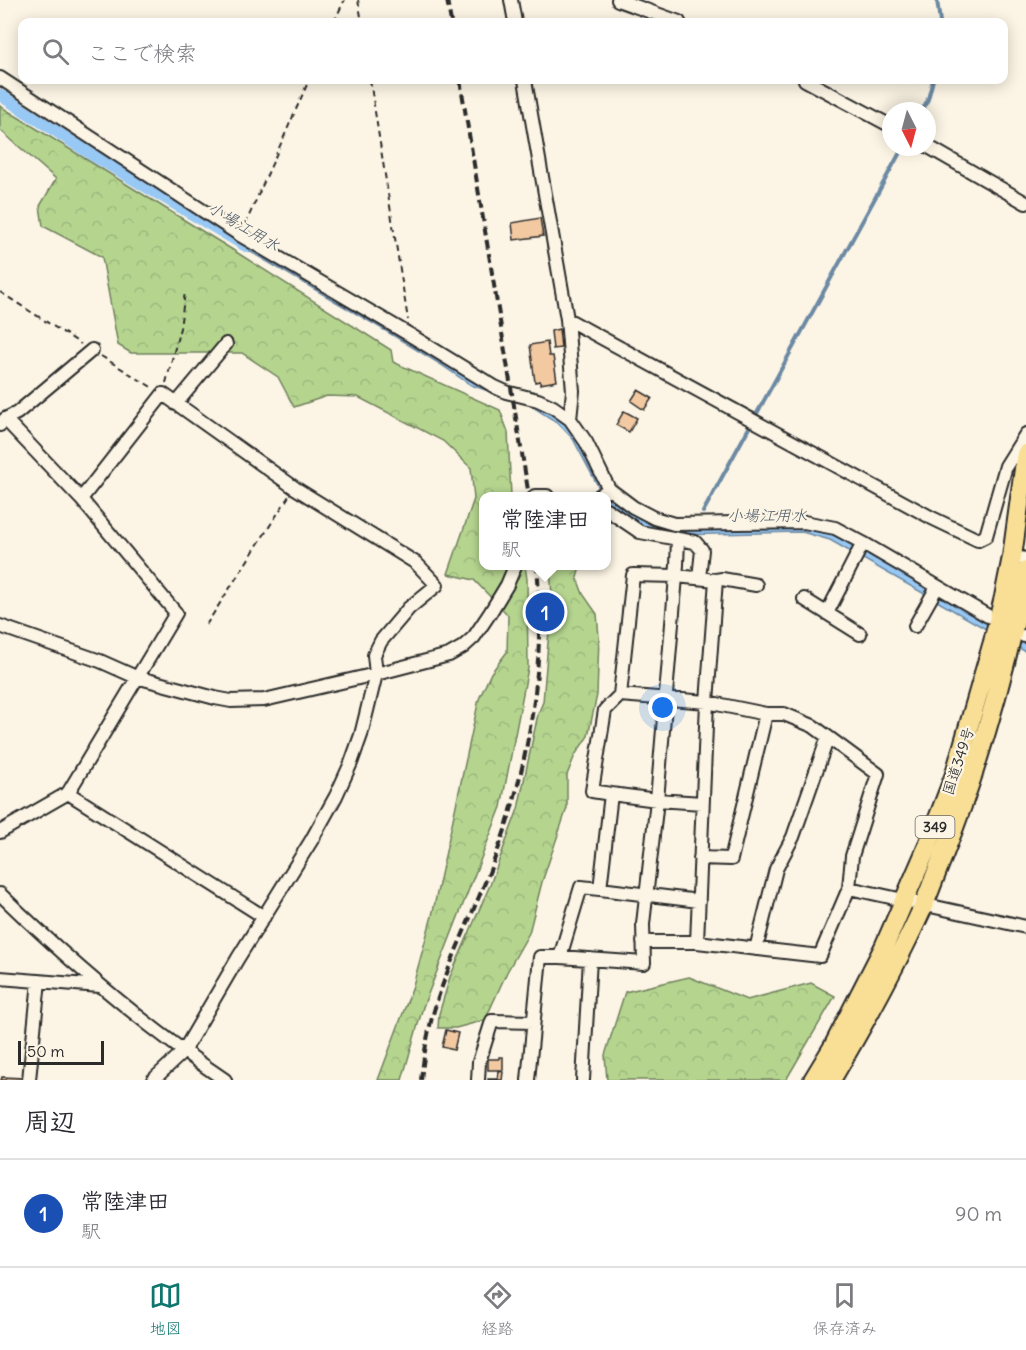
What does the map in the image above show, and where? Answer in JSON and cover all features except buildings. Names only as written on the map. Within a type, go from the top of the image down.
[{"type":"highway","name":"国道349号","points":[[813,1080],[833,1047],[884,947],[926,850],[954,777],[1019,558],[1026,454]]},
{"type":"highway","name":"国道349号","points":[[831,1080],[868,1015],[923,905],[964,804],[990,724],[1026,572]]},
{"type":"street","points":[[511,0],[514,18]]},
{"type":"street","points":[[618,0],[668,18]]},
{"type":"street","points":[[0,78],[240,235],[410,334],[495,387],[553,407],[570,419],[586,442],[604,492]]},
{"type":"street","points":[[526,84],[567,319],[573,391],[570,419]]},
{"type":"street","points":[[812,84],[882,121]]},
{"type":"street","points":[[936,151],[1026,203]]},
{"type":"street","points":[[567,319],[932,518],[978,540],[986,536],[1006,466],[1026,434]]},
{"type":"street","points":[[176,404],[226,344]]},
{"type":"street","points":[[0,832],[68,793],[176,613],[81,499],[2,422],[17,413],[92,350]]},
{"type":"street","points":[[81,499],[163,394],[294,488],[416,563],[437,585],[408,608],[381,641],[374,655],[376,674],[361,735],[336,796],[183,1052],[153,1080]]},
{"type":"street","points":[[611,496],[654,518],[674,524],[804,522],[835,528],[860,549],[934,592],[988,616]]},
{"type":"street","points":[[611,512],[640,532],[695,542],[702,550],[699,578]]},
{"type":"street","points":[[528,1080],[540,957],[644,963],[646,895],[657,800],[678,539]]},
{"type":"street","points":[[827,613],[860,549]]},
{"type":"street","points":[[0,626],[100,661],[136,677],[215,698],[248,701],[277,698],[449,655],[474,637],[507,585],[513,570]]},
{"type":"street","points":[[702,802],[657,800],[592,791],[605,710],[620,695],[633,575],[722,579],[756,585]]},
{"type":"street","points":[[697,942],[707,702],[716,580]]},
{"type":"street","points":[[915,626],[934,592]]},
{"type":"street","points":[[804,599],[860,634]]},
{"type":"street","points":[[620,695],[707,702],[766,714],[784,714],[813,726],[878,774],[852,856],[849,888],[820,956],[697,942],[643,942]]},
{"type":"street","points":[[700,858],[731,859],[766,714]]},
{"type":"street","points":[[756,949],[776,869],[793,837],[828,737]]},
{"type":"street","points":[[68,793],[264,916]]},
{"type":"street","points":[[600,889],[611,794]]},
{"type":"street","points":[[560,957],[581,887],[699,901]]},
{"type":"street","points":[[849,888],[1026,927]]},
{"type":"street","points":[[0,894],[49,942],[100,986],[183,1052],[225,1080]]},
{"type":"street","points":[[583,1080],[590,959]]},
{"type":"street","points":[[0,978],[100,986]]},
{"type":"street","points":[[29,1080],[39,981]]},
{"type":"street","points":[[478,1080],[479,1062],[492,1021],[533,1022]]},
{"type":"path","points":[[336,18],[345,0]]},
{"type":"path","points":[[358,0],[361,18]]},
{"type":"path","points":[[240,235],[307,84]]},
{"type":"path","points":[[371,84],[410,334]]},
{"type":"path","points":[[163,394],[180,328],[185,292]]},
{"type":"path","points":[[206,625],[294,488]]},
{"type":"green space","points":[[0,106],[391,350],[393,362],[500,410],[508,432],[511,492],[479,492],[479,570],[526,570],[528,668],[501,807],[423,1007],[402,1080],[378,1080],[412,989],[432,916],[479,699],[491,673],[507,652],[508,615],[474,580],[448,574],[474,499],[471,468],[443,441],[358,397],[327,396],[294,407],[278,377],[242,353],[131,353],[118,345],[102,257],[43,226],[40,206],[56,179],[0,130]]},
{"type":"green space","points":[[550,570],[579,570],[577,578],[583,594],[597,614],[599,637],[597,695],[588,736],[575,755],[567,775],[567,808],[542,882],[529,933],[507,972],[485,1020],[456,1028],[438,1028],[439,1014],[450,977],[490,885],[518,809],[538,714],[543,702],[549,631],[554,619]]},
{"type":"green space","points":[[689,977],[747,1000],[811,983],[835,996],[786,1080],[607,1080],[605,1055],[625,992]]},
{"type":"water","points":[[233,235],[390,327],[534,401],[563,419],[579,436],[604,486],[599,488],[573,439],[558,423],[530,405],[471,385],[386,331],[230,240]]},
{"type":"water","points":[[802,526],[834,534],[1026,643],[1026,652],[830,540],[802,532],[672,535],[672,529]]},
{"type":"waterway","points":[[937,0],[939,18]]},
{"type":"waterway","points":[[926,102],[932,84]]},
{"type":"waterway","name":"小場江用水","points":[[0,95],[91,154],[246,246]]},
{"type":"waterway","points":[[756,415],[898,156]]},
{"type":"waterway","points":[[703,512],[751,424]]},
{"type":"waterway","name":"小場江用水","points":[[611,504],[626,518],[661,531]]},
{"type":"railway","points":[[447,0],[450,18]]},
{"type":"railway","points":[[461,84],[528,492]]},
{"type":"railway","points":[[421,1080],[436,1004],[497,852],[523,765],[538,666],[537,570]]},
{"type":"place","name":"常陸津田","points":[[545,612]]}]
